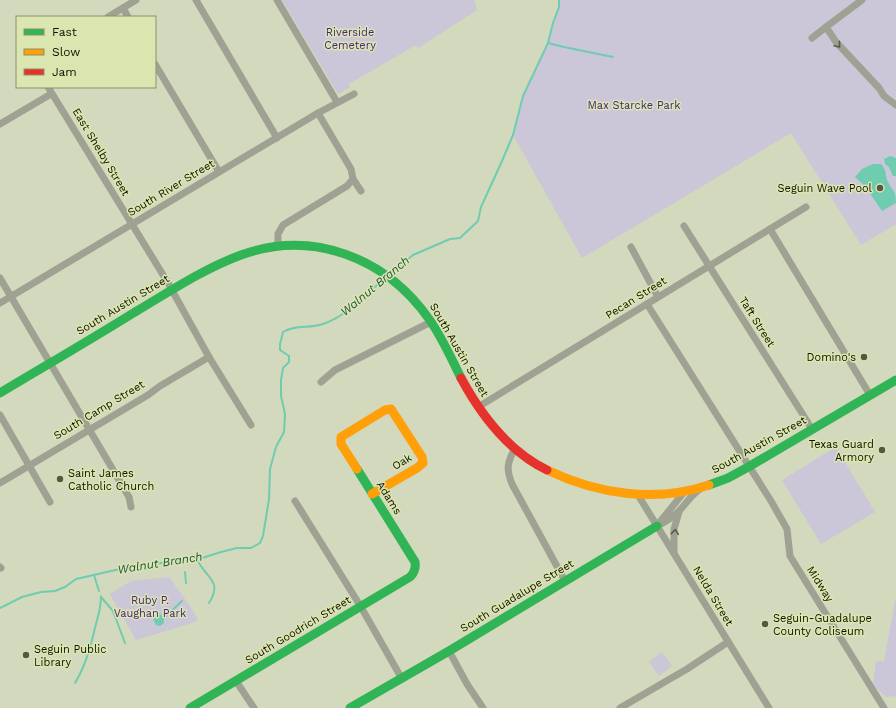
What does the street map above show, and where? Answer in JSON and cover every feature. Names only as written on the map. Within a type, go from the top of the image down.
[{"type":"main road","name":"South Austin Street","points":[[0,393],[172,290],[234,257],[249,252],[278,246],[307,245],[328,248],[348,254],[367,263],[390,278],[413,299],[431,322],[478,406],[490,423],[515,448],[542,467],[587,487],[638,494],[663,494],[704,487],[721,481],[750,467],[896,380]]},
{"type":"main road","name":"Adams","points":[[415,570],[415,562],[341,444],[340,439],[341,436],[385,410],[391,409],[422,458],[423,463]]},
{"type":"main road","name":"Oak","points":[[372,494],[423,463]]},
{"type":"main road","name":"South Guadalupe Street","points":[[350,708],[365,704],[402,679],[657,526]]},
{"type":"main road","name":"South Goodrich Street","points":[[190,708],[410,577],[415,570]]},
{"type":"street","points":[[110,16],[136,0]]},
{"type":"street","points":[[196,0],[277,138]]},
{"type":"street","points":[[277,0],[337,102]]},
{"type":"street","points":[[812,38],[862,0]]},
{"type":"street","points":[[123,8],[127,16]]},
{"type":"street","points":[[826,27],[836,42],[877,85],[884,96],[896,105]]},
{"type":"street","points":[[156,66],[219,172]]},
{"type":"street","points":[[0,124],[50,90]]},
{"type":"street","name":"East Shelby Street","points":[[50,90],[172,290],[209,357],[251,426]]},
{"type":"street","name":"South River Street","points":[[0,302],[318,113],[354,94]]},
{"type":"street","points":[[318,113],[351,170],[353,179],[361,191]]},
{"type":"street","points":[[278,246],[278,234],[283,225],[346,186],[353,179]]},
{"type":"street","name":"Pecan Street","points":[[478,406],[806,208]]},
{"type":"street","name":"Taft Street","points":[[684,226],[812,430]]},
{"type":"street","points":[[770,229],[870,396]]},
{"type":"street","points":[[630,247],[658,297]]},
{"type":"street","points":[[0,278],[129,497],[131,507]]},
{"type":"street","name":"Midway","points":[[647,304],[772,501],[787,529],[790,556],[884,708]]},
{"type":"street","points":[[321,382],[335,370],[431,322]]},
{"type":"street","name":"South Camp Street","points":[[0,483],[209,357]]},
{"type":"street","points":[[0,415],[50,502]]},
{"type":"street","points":[[515,448],[507,465],[508,474],[565,581]]},
{"type":"street","points":[[657,526],[679,512],[694,494],[704,487]]},
{"type":"street","name":"South Guadalupe Street","points":[[657,526],[685,491]]},
{"type":"street","name":"Nelda Street","points":[[638,494],[769,708]]},
{"type":"street","points":[[295,501],[402,679]]},
{"type":"street","points":[[674,553],[674,529],[679,512]]},
{"type":"street","points":[[620,708],[687,669],[728,642]]},
{"type":"street","points":[[449,651],[467,684],[483,708]]},
{"type":"street","points":[[236,681],[254,708]]},
{"type":"green space","name":"Riverside Cemetery","points":[[282,0],[474,0],[477,10],[418,48],[416,45],[349,84],[350,87],[338,94]]},
{"type":"green space","name":"Max Starcke Park","points":[[559,0],[896,0],[896,224],[861,245],[791,133],[582,258],[513,135],[523,96],[548,43],[559,7]]},
{"type":"green space","points":[[836,447],[875,512],[821,544],[782,480]]},
{"type":"green space","name":"Ruby P. Vaughan Park","points":[[169,577],[198,620],[136,640],[110,594],[131,581]]},
{"type":"green space","points":[[896,596],[896,696],[886,697],[873,685],[876,661],[884,661]]},
{"type":"green space","points":[[662,652],[672,666],[659,676],[649,662]]},
{"type":"water","points":[[890,156],[896,158],[896,176],[893,176],[889,167],[885,164],[884,159]]},
{"type":"water","name":"Seguin Wave Pool","points":[[873,164],[881,164],[895,196],[896,203],[882,211],[865,186],[855,177],[862,169]]},
{"type":"water","points":[[157,611],[164,621],[164,623],[160,626],[156,625],[153,619]]},
{"type":"waterway","name":"Walnut Branch","points":[[390,274],[413,255],[450,239],[460,238],[478,221],[481,207],[513,135],[523,96],[548,43],[559,7],[559,0]]},
{"type":"waterway","points":[[548,43],[613,57]]},
{"type":"waterway","name":"Walnut Branch","points":[[0,608],[22,597],[41,592],[55,591],[65,587],[76,579],[133,566],[199,559],[237,548],[251,548],[260,543],[263,536],[269,499],[270,469],[276,447],[284,432],[285,414],[281,396],[281,380],[283,368],[289,362],[289,356],[280,350],[283,332],[293,328],[323,324],[340,316],[385,278]]},
{"type":"waterway","points":[[199,559],[199,563],[213,582],[214,586],[213,596],[209,603]]},
{"type":"waterway","points":[[185,572],[186,583]]},
{"type":"waterway","points":[[94,575],[99,591]]},
{"type":"waterway","points":[[75,683],[90,647],[100,610],[101,596]]},
{"type":"waterway","points":[[101,597],[113,611],[125,643]]},
{"type":"waterway","points":[[163,619],[182,601]]},
{"type":"traffic: fast","points":[[0,393],[173,289],[213,267],[241,255],[268,248],[295,245],[321,248],[346,254],[370,265],[392,280],[412,298],[434,326],[461,378]]},
{"type":"traffic: fast","points":[[709,485],[728,478],[750,466],[896,380]]},
{"type":"traffic: fast","points":[[190,708],[413,574],[415,562],[357,469]]},
{"type":"traffic: fast","points":[[350,708],[449,651],[657,526]]},
{"type":"traffic: slow","points":[[357,469],[341,444],[341,437],[385,410],[391,409],[422,457],[423,463],[372,494]]},
{"type":"traffic: slow","points":[[547,470],[586,485],[626,493],[668,494],[689,491],[709,485]]},
{"type":"traffic: jam","points":[[461,378],[477,405],[497,431],[520,453],[547,470]]},
{"type":"place","name":"Seguin Wave Pool","points":[[880,188]]},
{"type":"place","name":"Domino's","points":[[864,357]]},
{"type":"place","name":"Texas Guard Armory","points":[[882,450]]},
{"type":"place","name":"Saint James Catholic Church","points":[[60,479]]},
{"type":"place","name":"Seguin-Guadalupe County Coliseum","points":[[765,624]]},
{"type":"place","name":"Seguin Public Library","points":[[26,655]]}]
